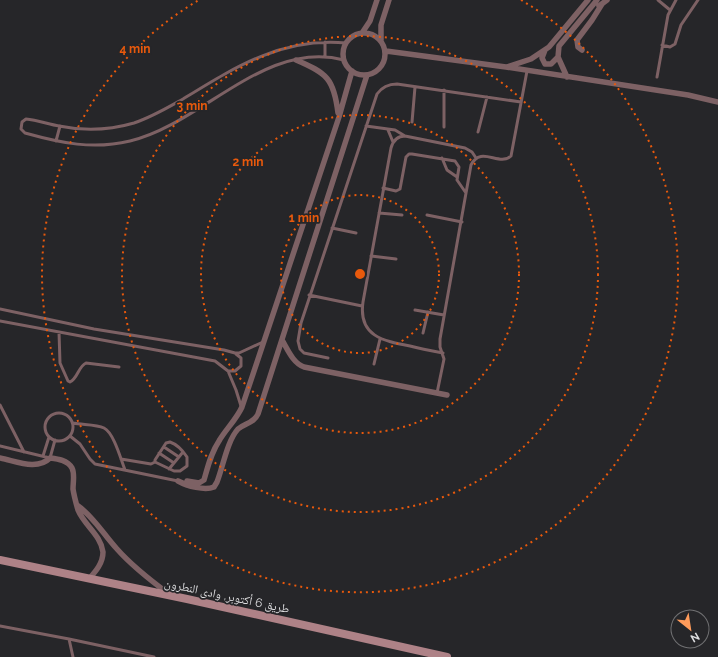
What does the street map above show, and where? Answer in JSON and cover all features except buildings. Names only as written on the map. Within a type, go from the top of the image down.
[{"type":"street","points":[[362,33],[370,21],[377,0]]},
{"type":"street","points":[[381,41],[381,25],[389,0]]},
{"type":"street","points":[[581,8],[582,0]]},
{"type":"street","points":[[506,67],[531,59],[545,50],[556,40],[588,0]]},
{"type":"street","points":[[567,77],[558,57],[558,49],[561,42],[588,11],[600,2],[607,0]]},
{"type":"street","points":[[582,50],[578,47],[576,40],[592,20],[600,2]]},
{"type":"street","points":[[362,33],[373,34],[381,41],[386,51],[382,67],[372,74],[360,75],[352,71],[347,66],[344,60],[344,51],[346,43],[351,37],[362,33]]},
{"type":"street","points":[[545,50],[542,58],[545,64],[551,64],[558,57]]},
{"type":"street","points":[[386,51],[506,67],[688,95],[718,102]]},
{"type":"street","points":[[296,60],[315,68],[329,81],[335,92],[339,117]]},
{"type":"street","points":[[178,481],[199,483],[204,480],[214,449],[236,419],[242,407],[339,117],[352,71]]},
{"type":"street","points":[[178,481],[207,489],[214,487],[218,482],[232,438],[239,428],[254,419],[258,414],[367,75]]},
{"type":"street","points":[[282,340],[297,363],[304,367],[446,395]]},
{"type":"street","points":[[236,419],[244,425]]},
{"type":"street","points":[[0,458],[36,465],[45,462],[50,458],[64,461],[72,469],[74,477],[74,494],[77,505],[83,519],[102,547],[102,560],[89,579]]},
{"type":"street","points":[[204,480],[211,488]]},
{"type":"street","points":[[77,505],[132,564],[172,596]]},
{"type":"street","name":"طريق 6 أكتوبر, وادى النطرون","points":[[0,560],[172,596],[447,657]]},
{"type":"lane","points":[[658,0],[670,10]]},
{"type":"lane","points":[[656,77],[670,10],[676,0]]},
{"type":"lane","points":[[662,45],[670,47],[674,44],[681,25],[698,0]]},
{"type":"lane","points":[[344,60],[325,57],[296,60],[279,64],[263,71],[164,129],[130,141],[103,145],[76,145],[25,133],[20,129],[24,120],[29,119],[60,126],[97,129],[134,123],[168,108],[232,70],[264,54],[294,45],[325,42],[346,43]]},
{"type":"lane","points":[[325,42],[325,57]]},
{"type":"lane","points":[[437,393],[444,359],[440,347],[440,339],[471,165],[476,158],[484,156],[503,160],[511,156],[527,71]]},
{"type":"lane","points":[[328,358],[304,353],[298,347],[301,323],[309,295],[377,94],[383,88],[394,84],[521,102]]},
{"type":"lane","points":[[412,122],[415,87]]},
{"type":"lane","points":[[444,90],[444,127]]},
{"type":"lane","points":[[478,132],[487,97]]},
{"type":"lane","points":[[56,141],[60,126]]},
{"type":"lane","points":[[366,126],[395,130],[405,136]]},
{"type":"lane","points":[[388,130],[393,142]]},
{"type":"lane","points":[[443,353],[391,343],[380,339],[373,334],[368,327],[364,319],[362,306],[383,188],[393,142],[398,137],[405,136],[465,148],[472,152],[476,158]]},
{"type":"lane","points":[[383,188],[396,191],[400,189],[406,158],[408,154],[412,154],[442,158],[457,162],[459,170],[457,177],[458,182],[467,193]]},
{"type":"lane","points":[[442,158],[447,170],[457,177]]},
{"type":"lane","points":[[379,213],[402,215]]},
{"type":"lane","points":[[427,215],[462,222]]},
{"type":"lane","points":[[332,228],[356,233]]},
{"type":"lane","points":[[371,256],[396,259]]},
{"type":"lane","points":[[309,295],[362,306]]},
{"type":"lane","points":[[0,309],[94,328],[235,353],[241,358],[241,366],[235,371],[228,371]]},
{"type":"lane","points":[[415,310],[444,315]]},
{"type":"lane","points":[[423,333],[428,312]]},
{"type":"lane","points":[[0,321],[210,360],[218,363],[228,371],[242,407]]},
{"type":"lane","points":[[59,332],[60,363],[68,381],[70,382],[73,380],[81,367],[86,363],[119,367]]},
{"type":"lane","points":[[374,364],[380,339]]},
{"type":"lane","points":[[235,353],[247,350],[263,342]]},
{"type":"lane","points":[[0,405],[24,452]]},
{"type":"lane","points":[[62,413],[66,414],[72,420],[73,430],[70,436],[62,441],[49,437],[46,432],[46,424],[50,416],[53,414],[62,413]]},
{"type":"lane","points":[[73,424],[101,427],[106,430],[112,438],[125,470]]},
{"type":"lane","points":[[70,436],[80,444],[88,457],[95,464],[178,481]]},
{"type":"lane","points":[[43,456],[49,437]]},
{"type":"lane","points":[[0,446],[50,458],[55,440]]},
{"type":"lane","points":[[121,459],[151,464],[155,462],[177,472],[185,468],[188,460],[183,452],[172,442],[166,443],[155,462]]},
{"type":"lane","points":[[164,447],[179,457]]},
{"type":"lane","points":[[169,469],[183,452]]},
{"type":"lane","points":[[159,453],[174,463]]},
{"type":"lane","points":[[0,626],[154,657]]},
{"type":"lane","points":[[69,639],[73,657]]}]
